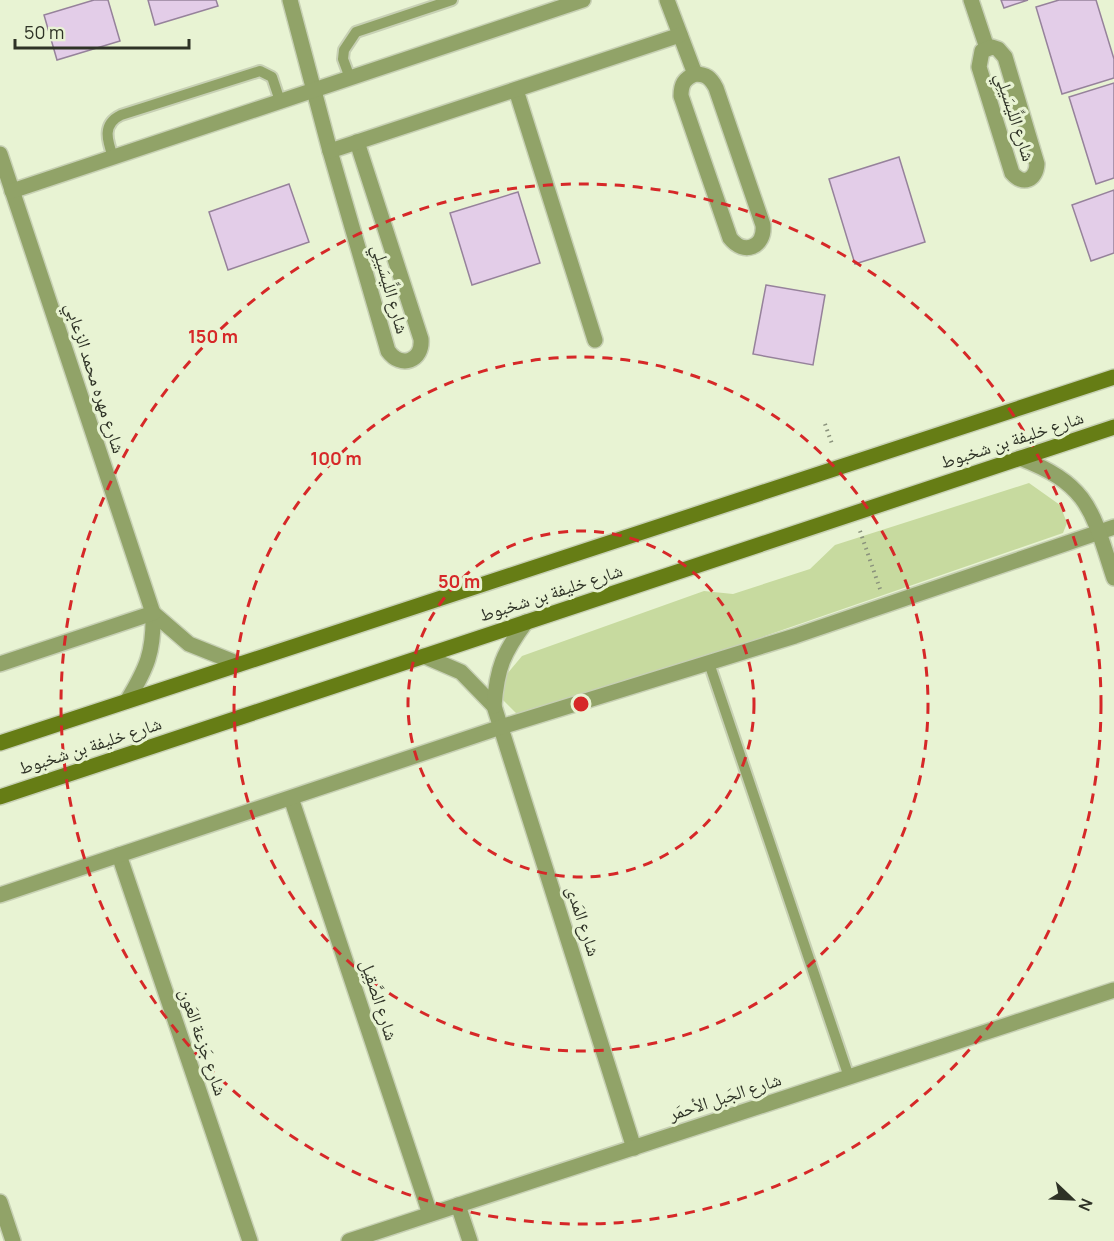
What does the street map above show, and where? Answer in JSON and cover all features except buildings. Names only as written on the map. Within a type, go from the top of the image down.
[{"type":"main road","name":"شارع خليفة بن شخبوط","points":[[0,743],[1114,377]]},
{"type":"main road","name":"شارع خليفة بن شخبوط","points":[[0,797],[1114,427]]},
{"type":"street","name":"شارع اللِّيسَيلِي","points":[[290,0],[330,151],[388,351],[393,358],[402,362],[411,361],[422,348],[421,339],[357,142]]},
{"type":"street","points":[[12,190],[583,0]]},
{"type":"street","points":[[667,0],[695,74]]},
{"type":"street","points":[[971,0],[987,48]]},
{"type":"street","points":[[330,151],[680,36]]},
{"type":"street","name":"شارع اللِّيسَيلِي","points":[[987,48],[998,49],[1005,57],[1037,164],[1037,172],[1025,181],[1017,179],[1012,173],[979,68],[979,56],[987,48]]},
{"type":"street","points":[[695,74],[703,74],[711,79],[716,88],[763,225],[760,242],[753,248],[744,249],[735,245],[730,238],[681,96],[681,86],[686,78],[695,74]]},
{"type":"street","points":[[516,90],[595,340]]},
{"type":"street","name":"شارع مهره محمد الزعابي","points":[[0,154],[153,613],[154,639],[149,662],[127,701]]},
{"type":"street","points":[[1020,458],[1049,469],[1070,483],[1085,503],[1099,532],[1114,578]]},
{"type":"street","points":[[0,895],[501,727],[709,663],[1114,527]]},
{"type":"street","points":[[0,664],[153,613],[189,644],[239,664]]},
{"type":"street","name":"شارع المَدى","points":[[526,622],[503,656],[496,680],[494,706],[634,1148]]},
{"type":"street","name":"شارع المَدى","points":[[424,656],[461,672],[494,706]]},
{"type":"street","name":"شارع الصَّقِيل","points":[[291,798],[430,1214]]},
{"type":"street","name":"شارع جَزعة العَون","points":[[120,855],[250,1241]]},
{"type":"street","name":"شارع الجَبل الأحمَر","points":[[349,1241],[1114,990]]},
{"type":"street","points":[[0,1202],[13,1241]]},
{"type":"street","points":[[458,1205],[470,1241]]},
{"type":"lane","points":[[350,78],[343,59],[344,50],[357,32],[452,0]]},
{"type":"lane","points":[[113,157],[108,142],[108,130],[115,118],[121,115],[260,71],[272,77],[280,101]]},
{"type":"lane","points":[[709,663],[849,1077]]},
{"type":"path","points":[[825,424],[831,444]]},
{"type":"path","points":[[860,530],[885,605]]},
{"type":"green space","points":[[1029,483],[1060,505],[1067,523],[1063,533],[716,653],[519,716],[501,698],[506,675],[522,656],[704,591],[733,594],[810,569],[835,545]]}]
